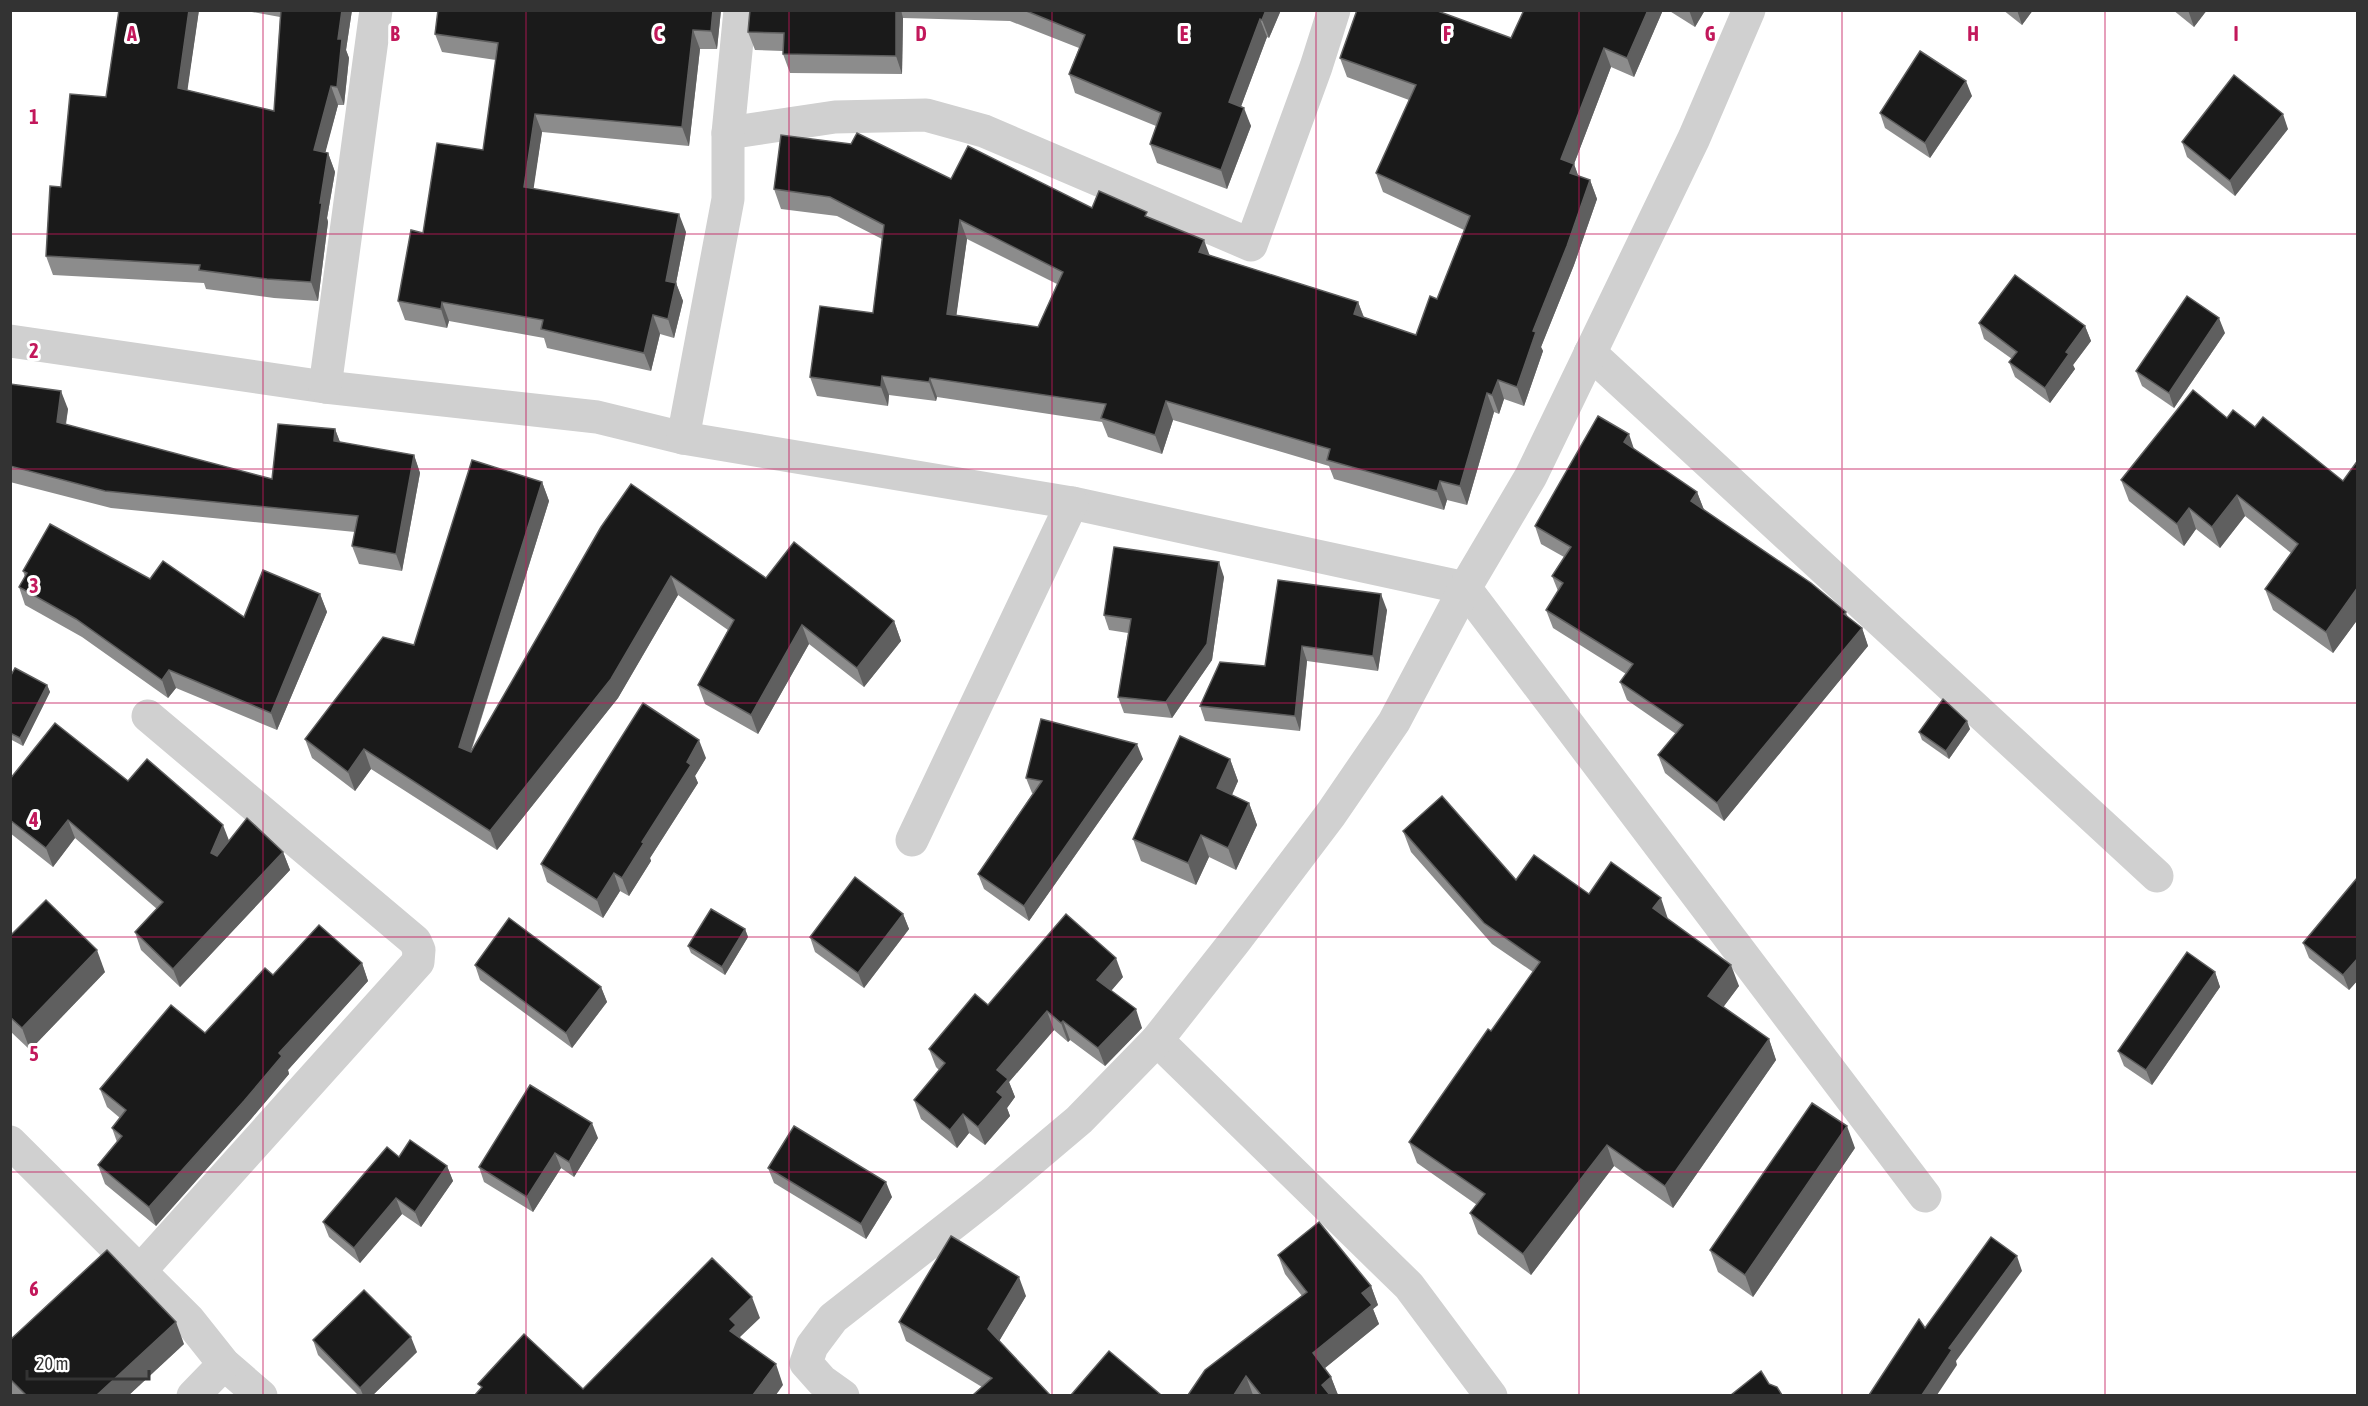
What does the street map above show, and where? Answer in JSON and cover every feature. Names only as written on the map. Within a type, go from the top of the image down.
[{"type":"street","points":[[326,387],[376,10]]},
{"type":"street","points":[[683,438],[728,199],[728,133],[740,10]]},
{"type":"street","points":[[728,133],[835,117],[926,115],[984,131],[1251,244],[1316,67],[1334,10]]},
{"type":"street","points":[[843,1395],[822,1381],[806,1364],[812,1346],[833,1318],[990,1195],[1070,1127],[1157,1040],[1324,823],[1388,731],[1465,588],[1531,476],[1694,138],[1749,10]]},
{"type":"street","points":[[10,341],[326,387],[597,417],[683,438],[1072,503],[1465,588],[1925,1196]]},
{"type":"street","points":[[1590,353],[2157,876]]},
{"type":"street","points":[[912,840],[1072,503]]},
{"type":"street","points":[[140,1271],[418,963],[419,950],[415,941],[148,716]]},
{"type":"street","points":[[1157,1040],[1409,1286],[1491,1395]]},
{"type":"street","points":[[10,1142],[189,1320],[224,1364],[261,1395]]},
{"type":"street","points":[[193,1395],[224,1364]]},
{"type":"building","points":[[119,10],[189,10],[178,88],[274,111],[281,10],[342,10],[338,39],[342,39],[337,87],[331,86],[314,150],[328,153],[311,282],[199,270],[200,265],[46,256],[50,186],[61,187],[70,94],[106,97]]},
{"type":"building","points":[[438,10],[713,10],[711,31],[693,30],[682,127],[535,114],[524,187],[679,214],[666,281],[676,283],[668,319],[653,315],[644,353],[541,329],[543,320],[442,302],[441,309],[398,301],[411,230],[423,233],[437,143],[483,150],[498,43],[435,34]]},
{"type":"building","points":[[750,10],[896,10],[896,56],[783,54],[784,33],[748,32]]},
{"type":"building","points":[[1024,10],[1266,10],[1262,20],[1260,19],[1229,102],[1244,108],[1221,170],[1150,144],[1161,113],[1069,74],[1085,35]]},
{"type":"building","points":[[1357,10],[1435,10],[1511,38],[1524,10],[1648,10],[1627,58],[1604,48],[1561,159],[1574,164],[1570,173],[1590,180],[1533,331],[1536,332],[1517,387],[1498,380],[1492,395],[1487,393],[1460,486],[1440,481],[1437,491],[1327,460],[1330,449],[1166,401],[1155,435],[1101,418],[1106,404],[930,378],[929,382],[882,376],[881,387],[810,377],[820,306],[873,313],[884,225],[830,197],[774,189],[781,135],[851,144],[857,133],[951,179],[968,146],[1092,208],[1099,191],[1147,212],[1145,216],[1204,240],[1199,252],[1358,302],[1354,314],[1416,335],[1430,296],[1437,299],[1470,216],[1376,173],[1416,85],[1340,58]],"holes":[[[960,220],[1063,272],[1038,327],[947,314]]]},
{"type":"building","points":[[1920,51],[1966,81],[1925,143],[1880,113]]},
{"type":"building","points":[[2234,75],[2283,114],[2230,181],[2182,142]]},
{"type":"building","points":[[2015,275],[2085,326],[2066,352],[2069,354],[2045,388],[2009,362],[2017,352],[1979,323]]},
{"type":"building","points":[[2187,296],[2219,318],[2169,393],[2136,371]]},
{"type":"building","points":[[10,384],[61,391],[57,422],[272,479],[278,424],[335,429],[334,441],[414,455],[396,554],[352,546],[358,516],[105,491],[10,466]]},
{"type":"building","points":[[2193,390],[2227,418],[2233,410],[2255,427],[2263,417],[2343,481],[2358,460],[2358,587],[2326,632],[2265,589],[2298,544],[2237,495],[2212,527],[2189,508],[2177,524],[2121,480]]},
{"type":"building","points":[[1598,416],[1629,434],[1624,442],[1697,492],[1691,501],[1811,583],[1862,628],[1717,803],[1658,755],[1683,725],[1620,682],[1633,664],[1546,610],[1563,583],[1552,576],[1571,547],[1535,526]]},
{"type":"building","points":[[472,460],[542,482],[459,747],[471,752],[601,527],[631,484],[766,578],[794,542],[894,621],[857,668],[802,625],[751,715],[698,685],[734,620],[671,576],[611,679],[490,831],[364,749],[348,772],[305,739],[383,637],[414,645]]},
{"type":"building","points":[[50,524],[150,579],[163,561],[244,617],[263,570],[320,594],[271,713],[169,670],[162,680],[76,619],[19,587],[27,573],[23,571]]},
{"type":"building","points":[[1114,547],[1219,562],[1207,644],[1166,702],[1118,697],[1131,619],[1104,615]]},
{"type":"building","points":[[1278,580],[1381,594],[1373,656],[1302,646],[1295,716],[1200,706],[1220,662],[1265,666]]},
{"type":"building","points":[[15,668],[47,685],[20,738],[10,733],[10,677]]},
{"type":"building","points":[[1943,699],[1967,721],[1946,751],[1919,732]]},
{"type":"building","points":[[643,703],[699,740],[687,762],[691,765],[622,878],[614,873],[597,900],[541,864]]},
{"type":"building","points":[[1041,719],[1137,744],[1024,906],[978,874],[1042,781],[1026,778]]},
{"type":"building","points":[[55,723],[128,781],[147,759],[223,825],[211,853],[217,856],[247,818],[283,852],[173,969],[135,932],[163,902],[68,820],[46,848],[10,820],[10,779]]},
{"type":"building","points":[[1180,736],[1230,759],[1217,788],[1249,803],[1228,848],[1201,835],[1188,863],[1133,839]]},
{"type":"building","points":[[1442,796],[1516,880],[1534,855],[1589,894],[1611,862],[1661,898],[1653,908],[1731,965],[1708,996],[1769,1039],[1665,1186],[1607,1145],[1523,1254],[1470,1213],[1485,1194],[1409,1142],[1488,1029],[1491,1031],[1540,962],[1484,923],[1403,831]]},
{"type":"building","points":[[855,877],[903,914],[858,973],[810,937]]},
{"type":"building","points":[[2357,878],[2358,958],[2343,975],[2303,943]]},
{"type":"building","points":[[46,900],[97,950],[22,1028],[10,1017],[10,936]]},
{"type":"building","points":[[711,909],[745,929],[722,967],[688,946]]},
{"type":"building","points":[[1066,914],[1116,958],[1097,980],[1136,1009],[1098,1048],[1047,1011],[997,1070],[1008,1079],[997,1092],[1003,1097],[978,1127],[963,1114],[950,1130],[914,1100],[945,1063],[929,1049],[975,994],[988,1005]]},
{"type":"building","points":[[509,918],[601,987],[566,1033],[475,965]]},
{"type":"building","points":[[319,925],[362,963],[279,1053],[282,1056],[149,1207],[98,1165],[122,1136],[112,1128],[126,1110],[100,1089],[171,1005],[205,1033],[265,968],[273,975]]},
{"type":"building","points":[[2187,952],[2215,972],[2146,1070],[2118,1051]]},
{"type":"building","points":[[530,1085],[592,1123],[569,1162],[555,1153],[527,1197],[479,1167]]},
{"type":"building","points":[[1812,1103],[1847,1126],[1745,1275],[1710,1250]]},
{"type":"building","points":[[794,1126],[886,1182],[861,1224],[768,1168]]},
{"type":"building","points":[[410,1140],[447,1166],[415,1212],[396,1198],[354,1248],[323,1222],[387,1147],[399,1157]]},
{"type":"building","points":[[1319,1222],[1371,1286],[1362,1293],[1372,1305],[1313,1353],[1331,1377],[1322,1385],[1330,1395],[1261,1395],[1246,1376],[1234,1395],[1188,1395],[1205,1370],[1307,1292],[1278,1255]]},
{"type":"building","points":[[951,1236],[1019,1277],[988,1329],[1050,1395],[973,1395],[992,1378],[899,1322]]},
{"type":"building","points":[[1991,1237],[2017,1256],[1949,1348],[1952,1350],[1922,1395],[1869,1395],[1919,1319],[1925,1328]]},
{"type":"building","points":[[107,1250],[176,1322],[97,1395],[26,1395],[10,1379],[10,1340]]},
{"type":"building","points":[[712,1258],[752,1297],[730,1319],[736,1325],[730,1331],[776,1364],[753,1395],[475,1395],[482,1387],[478,1384],[524,1334],[583,1389]]},
{"type":"building","points":[[364,1290],[411,1337],[360,1388],[313,1340]]},
{"type":"building","points":[[1109,1351],[1161,1395],[1071,1395]]},
{"type":"building","points":[[1761,1371],[1769,1384],[1777,1387],[1782,1395],[1731,1395]]}]
